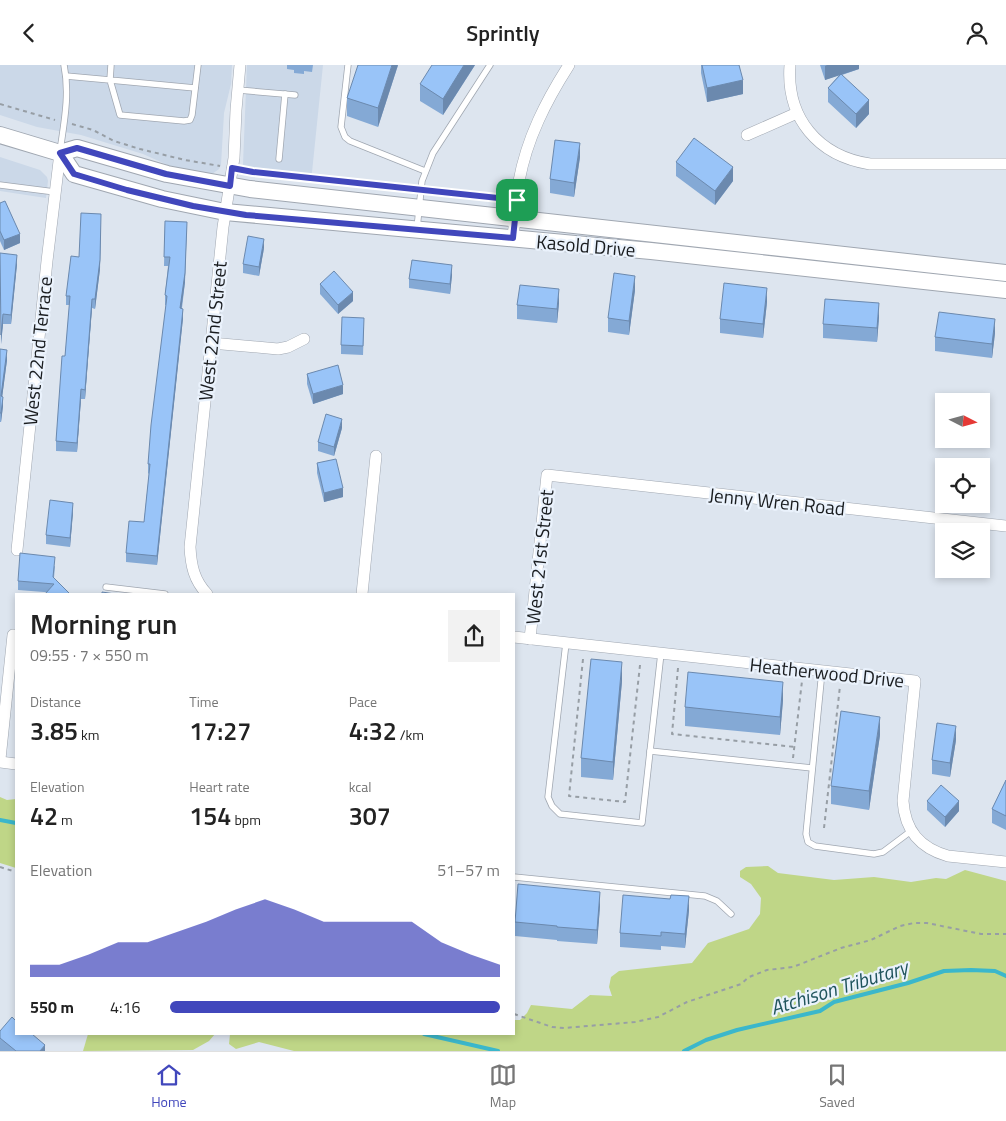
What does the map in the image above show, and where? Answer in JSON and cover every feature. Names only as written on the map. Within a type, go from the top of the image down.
[{"type":"main road","name":"Kasold Drive","points":[[0,135],[60,153],[77,148],[166,174],[230,186],[1006,273]]},
{"type":"main road","name":"Kasold Drive","points":[[60,153],[74,174],[162,199],[225,212],[652,251],[1006,290]]},
{"type":"street","name":"West 22nd Street","points":[[206,593],[194,576],[190,547],[225,212],[232,168],[240,65]]},
{"type":"street","points":[[513,238],[523,164],[535,127],[552,91],[569,65]]},
{"type":"street","points":[[790,65],[789,80],[792,96],[797,113],[806,128],[829,150],[855,162],[870,164],[1006,164]]},
{"type":"street","points":[[747,135],[797,113]]},
{"type":"street","name":"West 22nd Terrace","points":[[17,549],[60,153]]},
{"type":"street","points":[[211,343],[278,349],[288,347],[304,339]]},
{"type":"street","points":[[362,593],[376,456]]},
{"type":"street","name":"Jenny Wren Road","points":[[547,475],[1006,526]]},
{"type":"street","name":"West 21st Street","points":[[530,639],[547,475]]},
{"type":"street","points":[[13,635],[0,760],[15,764]]},
{"type":"street","name":"Heatherwood Drive","points":[[515,637],[916,681],[903,801],[906,821],[911,831]]},
{"type":"street","points":[[911,831],[918,840],[940,854],[1006,862]]},
{"type":"lane","points":[[60,153],[67,97],[64,65]]},
{"type":"lane","points":[[111,65],[110,80],[120,115],[184,121],[190,120],[192,115],[198,65]]},
{"type":"lane","points":[[348,65],[341,127],[345,137],[350,141],[425,171]]},
{"type":"lane","points":[[417,229],[425,171],[433,153],[490,65]]},
{"type":"lane","points":[[66,76],[195,89]]},
{"type":"lane","points":[[238,90],[295,95]]},
{"type":"lane","points":[[279,159],[285,94]]},
{"type":"lane","points":[[0,185],[55,192]]},
{"type":"lane","points":[[106,587],[157,593]]},
{"type":"lane","points":[[566,643],[548,797],[552,806],[560,814],[642,823],[661,653]]},
{"type":"lane","points":[[822,671],[806,834],[808,843],[815,846],[874,854],[883,852],[911,831]]},
{"type":"lane","points":[[650,751],[812,768]]},
{"type":"lane","points":[[515,877],[704,896],[718,901],[731,913]]},
{"type":"path","points":[[0,104],[49,118]]},
{"type":"path","points":[[76,124],[114,141],[185,160],[253,172],[517,200],[532,203],[539,207]]},
{"type":"path","points":[[583,659],[569,796],[625,802],[640,665]]},
{"type":"path","points":[[678,668],[672,734],[794,747]]},
{"type":"path","points":[[793,758],[802,681]]},
{"type":"path","points":[[824,829],[840,686]]},
{"type":"path","points":[[0,867],[15,872]]},
{"type":"path","points":[[515,1014],[552,1027],[564,1029],[635,1022],[658,1017],[687,1002],[741,984],[750,977],[767,970],[793,967],[821,955],[871,940],[900,926],[927,923],[981,934],[1006,934]]},
{"type":"shaded area","points":[[0,65],[232,65],[231,84],[224,113],[221,165],[212,174],[202,174],[170,166],[143,154],[81,135],[37,127],[0,115]]},
{"type":"shaded area","points":[[247,65],[323,65],[311,182],[255,176],[245,170],[243,164]]},
{"type":"shaded area","points":[[0,157],[40,170],[47,177],[48,181],[46,198],[0,191]]},
{"type":"green space","points":[[0,797],[7,800],[15,799],[15,868],[0,863]]},
{"type":"green space","points":[[768,866],[778,873],[834,880],[874,877],[911,882],[936,878],[946,879],[965,870],[1006,881],[1006,1051],[294,1051],[259,1042],[236,1049],[229,1044],[230,1035],[515,1035],[515,1020],[520,1020],[527,1013],[531,1005],[572,1009],[590,995],[612,996],[609,987],[611,977],[619,971],[692,963],[708,943],[749,929],[760,914],[761,898],[751,884],[740,877],[740,871],[746,867]]},
{"type":"green space","points":[[88,1035],[214,1035],[209,1041],[193,1050],[83,1051]]},
{"type":"building","points":[[358,65],[392,65],[378,108],[347,98]]},
{"type":"building","points":[[432,65],[464,65],[443,99],[420,84]]},
{"type":"building","points":[[702,65],[739,65],[743,80],[707,88]]},
{"type":"building","points":[[841,74],[869,100],[856,114],[828,88]]},
{"type":"building","points":[[694,138],[733,167],[715,191],[676,162]]},
{"type":"building","points":[[555,140],[580,143],[574,183],[550,179]]},
{"type":"building","points":[[5,201],[20,234],[4,240],[0,231],[0,203]]},
{"type":"building","points":[[81,213],[101,214],[100,260],[95,299],[92,299],[85,390],[81,389],[77,443],[56,441],[62,356],[65,356],[70,296],[66,296],[71,256],[79,257]]},
{"type":"building","points":[[165,221],[187,222],[185,273],[180,308],[183,309],[157,556],[126,553],[129,521],[144,522],[150,464],[148,464],[151,425],[170,257],[164,257]]},
{"type":"building","points":[[248,236],[264,239],[259,267],[243,264]]},
{"type":"building","points":[[0,253],[17,255],[11,315],[3,314],[1,335]]},
{"type":"building","points":[[412,260],[452,265],[450,284],[409,279]]},
{"type":"building","points":[[334,271],[353,292],[338,305],[320,284]]},
{"type":"building","points":[[614,273],[635,276],[629,321],[608,318]]},
{"type":"building","points":[[724,283],[767,288],[763,324],[720,319]]},
{"type":"building","points":[[520,285],[559,289],[557,309],[517,305]]},
{"type":"building","points":[[825,299],[879,303],[877,328],[823,324]]},
{"type":"building","points":[[939,312],[995,319],[992,344],[935,337]]},
{"type":"building","points":[[342,317],[364,318],[363,346],[341,345]]},
{"type":"building","points":[[0,349],[7,350],[1,396],[3,397],[1,413],[0,413]]},
{"type":"building","points":[[338,365],[343,385],[313,394],[307,374]]},
{"type":"building","points":[[326,414],[342,419],[334,447],[318,442]]},
{"type":"building","points":[[336,459],[343,488],[324,493],[317,463]]},
{"type":"building","points":[[50,500],[73,503],[70,538],[46,535]]},
{"type":"building","points":[[20,553],[55,557],[53,577],[69,593],[46,593],[54,584],[18,581]]},
{"type":"building","points":[[591,659],[622,662],[613,762],[581,758]]},
{"type":"building","points":[[688,672],[783,682],[780,717],[685,707]]},
{"type":"building","points":[[841,711],[880,717],[869,791],[831,786]]},
{"type":"building","points":[[937,723],[956,726],[950,763],[932,760]]},
{"type":"building","points":[[1006,780],[1006,816],[992,809]]},
{"type":"building","points":[[941,785],[959,801],[945,817],[927,801]]},
{"type":"building","points":[[518,884],[600,892],[597,930],[515,922]]},
{"type":"building","points":[[623,895],[670,899],[671,895],[689,896],[685,934],[661,932],[661,936],[620,933]]},
{"type":"building","points":[[12,1017],[15,1020],[15,1035],[33,1035],[45,1045],[40,1051],[16,1051],[0,1038],[0,1031]]},
{"type":"waterway","name":"Atchison Tributary","points":[[0,820],[15,823]]},
{"type":"waterway","name":"Atchison Tributary","points":[[684,1051],[706,1040],[737,1030],[820,1011],[834,1002],[908,983],[944,971],[995,971],[1006,976]]},
{"type":"waterway","name":"Atchison Tributary","points":[[428,1035],[498,1051]]},
{"type":"route","points":[[77,148],[166,174],[230,186],[232,168],[246,169],[253,172],[268,172],[517,200],[513,238],[246,215],[162,199],[74,174],[60,153],[77,148]]}]
